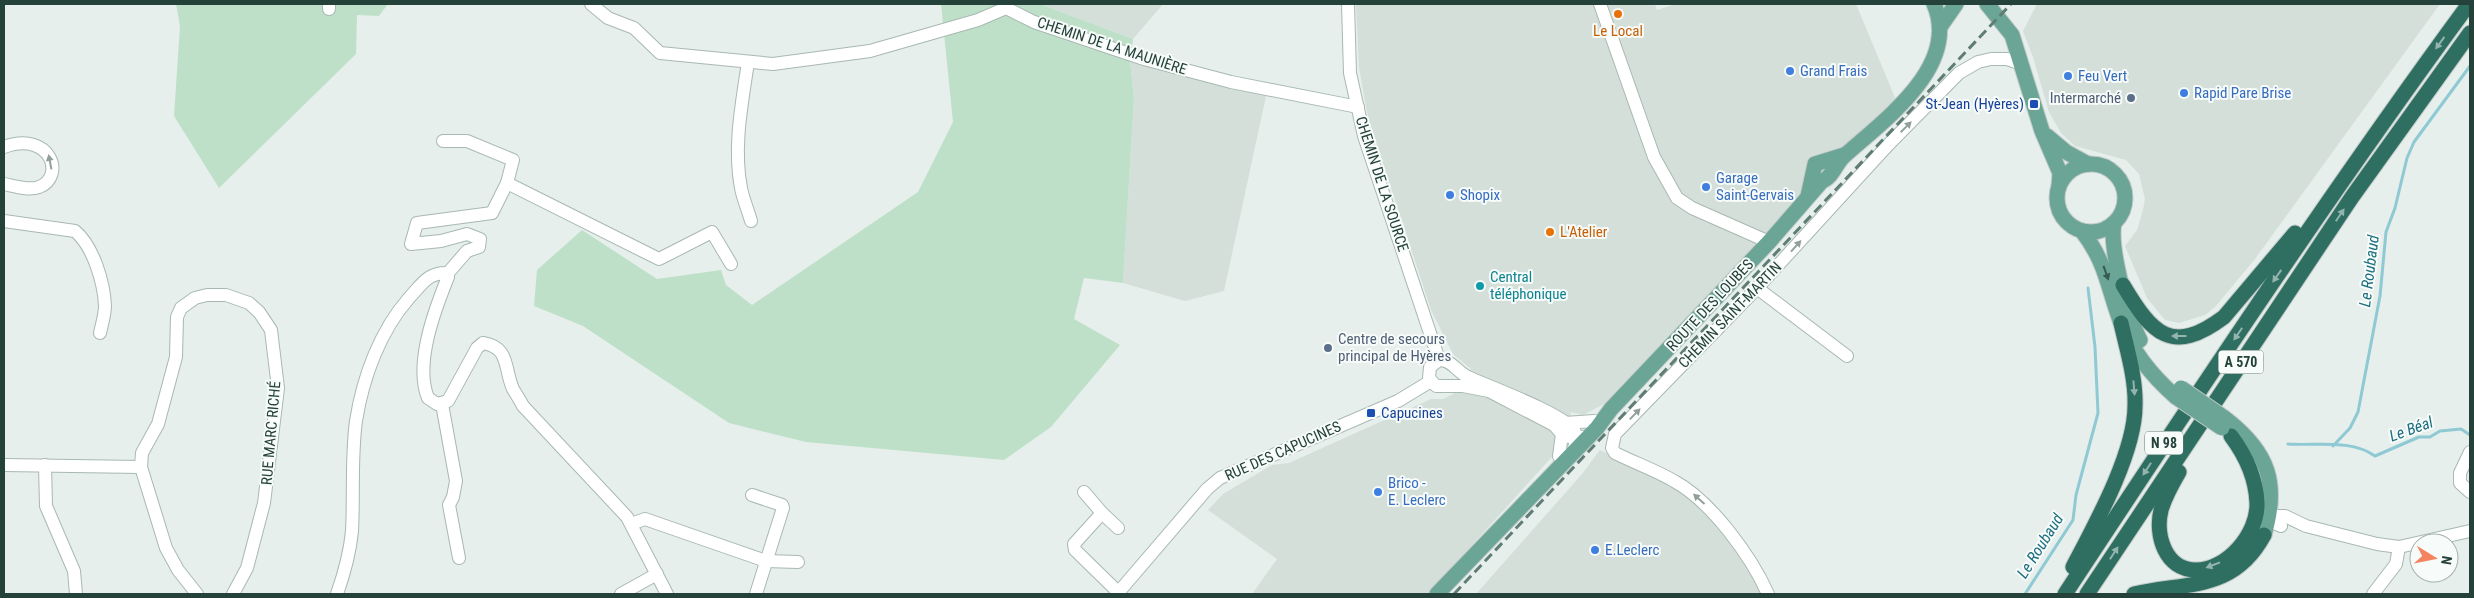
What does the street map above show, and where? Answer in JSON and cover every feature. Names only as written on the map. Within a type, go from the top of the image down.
[{"type":"highway","points":[[2123,286],[2140,314],[2150,326],[2169,336],[2192,336],[2212,326],[2239,302],[2384,120],[2469,4]]},
{"type":"highway","name":"A 570","points":[[2087,594],[2319,245],[2470,32]]},
{"type":"highway","name":"N 98","points":[[2065,594],[2265,293],[2384,120]]},
{"type":"highway","points":[[2269,516],[2261,520],[2249,542],[2224,561],[2207,568],[2196,570],[2180,566],[2170,559],[2161,539],[2159,525],[2161,510],[2171,485],[2202,432],[2294,291],[2319,245]]},
{"type":"highway","points":[[2056,594],[2089,537],[2118,472],[2130,436],[2136,407],[2133,377],[2122,322]]},
{"type":"highway","points":[[2227,428],[2243,452],[2249,466],[2257,505],[2251,526],[2237,551]]},
{"type":"highway","points":[[2134,594],[2209,583],[2223,577],[2248,558],[2264,535]]},
{"type":"main road","name":"ROUTE DES LOUBES","points":[[1571,440],[1611,409],[1808,199],[1823,173],[1871,134],[1924,77],[1935,57],[1940,27],[1934,4]]},
{"type":"main road","name":"ROUTE DES LOUBES","points":[[1940,27],[1956,4]]},
{"type":"main road","points":[[1984,5],[2012,35],[2042,131],[2060,173],[2057,204],[2060,213],[2073,227],[2082,231],[2100,231],[2114,223],[2120,217],[2125,200],[2121,182],[2107,168],[2088,164],[2066,152],[2042,131]]},
{"type":"main road","points":[[2059,186],[2071,170],[2088,164]]},
{"type":"main road","points":[[2114,223],[2112,233],[2114,255],[2135,330],[2142,345],[2178,392]]},
{"type":"main road","points":[[2082,231],[2094,248],[2106,271],[2122,322],[2144,365],[2257,449],[2268,472],[2271,490],[2269,516],[2264,535]]},
{"type":"main road","name":"ROUTE DES LOUBES","points":[[1437,594],[1503,524],[1571,440],[1611,409]]},
{"type":"main road","points":[[2227,428],[2254,462],[2265,512],[2269,516]]},
{"type":"street","name":"CHEMIN DE LA MAUNIÈRE","points":[[590,4],[608,18],[634,28],[660,53],[773,64],[870,51],[978,20],[1006,8],[1034,22],[1144,59],[1231,82],[1358,107]]},
{"type":"street","name":"CHEMIN DE LA SOURCE","points":[[1348,4],[1350,73],[1364,136],[1439,360]]},
{"type":"street","points":[[1600,4],[1654,157],[1677,198],[1692,208],[1769,242]]},
{"type":"street","name":"CHEMIN SAINT-MARTIN","points":[[1768,594],[1748,557],[1712,510],[1674,480],[1615,453],[1612,443],[1615,434],[1757,288],[1888,145],[1959,73],[1978,62],[1991,59],[2007,59],[2022,64]]},
{"type":"street","points":[[748,62],[741,108],[738,152],[741,188],[751,221]]},
{"type":"street","points":[[443,140],[467,141],[512,160],[507,183],[492,213],[417,223],[411,244],[441,242],[467,234],[480,240],[479,247],[467,251],[448,273],[430,330],[424,368],[428,398],[432,402],[442,404],[448,401],[476,348],[483,343],[494,344],[503,353],[512,388],[523,406],[627,517],[667,594]]},
{"type":"street","points":[[4,147],[24,143],[40,146],[48,153],[52,166],[49,179],[40,187],[23,188],[4,184]]},
{"type":"street","points":[[507,183],[659,259],[712,232],[731,264]]},
{"type":"street","points":[[4,221],[75,231],[82,237],[98,272],[105,306],[100,333]]},
{"type":"street","points":[[337,594],[348,557],[352,533],[356,422],[380,340],[395,314],[425,281],[434,273],[448,273]]},
{"type":"street","points":[[1757,288],[1848,356]]},
{"type":"street","name":"RUE MARC RICHÉ","points":[[141,467],[142,453],[158,424],[176,357],[177,317],[181,308],[194,298],[207,295],[226,295],[249,303],[259,312],[271,330],[278,388],[264,503],[247,568],[233,594]]},
{"type":"street","points":[[1571,440],[1498,388],[1467,377],[1447,361],[1439,360],[1430,367],[1428,374],[1430,381],[1439,387],[1463,386],[1489,391],[1554,425],[1571,440]]},
{"type":"street","points":[[1447,386],[1455,378],[1453,366]]},
{"type":"street","name":"RUE DES CAPUCINES","points":[[1117,593],[1207,489],[1220,478],[1398,401],[1430,381]]},
{"type":"street","points":[[442,404],[456,481],[453,497],[449,505],[460,558]]},
{"type":"street","points":[[2470,452],[2460,474],[2460,483],[2470,492]]},
{"type":"street","points":[[4,465],[141,467],[166,548],[178,570],[197,594]]},
{"type":"street","points":[[45,465],[46,506],[74,571],[76,594]]},
{"type":"street","points":[[2271,490],[2283,521]]},
{"type":"street","points":[[1084,492],[1118,528]]},
{"type":"street","points":[[752,495],[782,505],[783,508],[756,594]]},
{"type":"street","points":[[1102,513],[1074,544],[1075,550],[1117,593]]},
{"type":"street","points":[[2269,516],[2274,523],[2283,521],[2377,544],[2399,547],[2470,531]]},
{"type":"street","points":[[630,524],[645,519],[766,561],[798,562]]},
{"type":"street","points":[[2264,535],[2283,521]]},
{"type":"street","points":[[2376,590],[2396,564],[2399,547]]},
{"type":"street","points":[[621,594],[656,574]]},
{"type":"shaded area","points":[[1040,4],[1163,4],[1133,39]]},
{"type":"shaded area","points":[[1356,4],[1655,4],[1657,10],[1676,4],[1856,4],[1896,100],[1606,403],[1583,415],[1571,412],[1569,438],[1428,594],[1252,594],[1277,559],[1208,510],[1223,494],[1272,465],[1289,463],[1431,399],[1443,399],[1459,391],[1471,369],[1453,354],[1431,310],[1368,117],[1359,68]]},
{"type":"shaded area","points":[[2037,4],[2440,4],[2255,259],[2215,307],[2205,315],[2179,323],[2165,320],[2147,298],[2125,246],[2137,230],[2143,210],[2145,199],[2139,174],[2126,160],[2075,146],[2061,133],[2049,112],[2033,57],[2023,31]]},
{"type":"shaded area","points":[[1130,61],[1266,96],[1224,291],[1185,301],[1123,283],[1134,98]]},
{"type":"shaded area","points":[[1600,450],[1677,488],[1697,502],[1736,550],[1764,594],[1476,594],[1582,474]]},
{"type":"green space","points":[[176,4],[388,4],[379,16],[357,15],[356,54],[219,188],[174,116],[180,26]]},
{"type":"green space","points":[[941,4],[1040,4],[1133,39],[1130,61],[1134,98],[1123,283],[1084,278],[1074,319],[1120,345],[1051,427],[1004,460],[806,442],[729,423],[583,326],[534,306],[537,270],[582,230],[657,279],[721,270],[726,285],[752,305],[918,192],[953,122]]},
{"type":"waterway","name":"Le Roubaud","points":[[2333,446],[2350,428],[2358,412],[2380,296],[2386,232],[2395,208],[2407,158],[2414,142],[2470,66]]},
{"type":"waterway","name":"Le Roubaud","points":[[2025,594],[2073,520],[2076,495],[2098,413],[2095,347],[2088,288]]},
{"type":"waterway","name":"Le Béal","points":[[2288,444],[2345,445],[2366,451],[2375,456],[2419,437],[2430,437],[2440,431],[2461,429],[2470,435]]},
{"type":"railway","points":[[1454,594],[2011,4]]},
{"type":"place","name":"Le Local","points":[[1618,14]]},
{"type":"place","name":"Grand Frais","points":[[1790,71]]},
{"type":"place","name":"Feu Vert","points":[[2068,76]]},
{"type":"place","name":"Rapid Pare Brise","points":[[2184,93]]},
{"type":"place","name":"Intermarché","points":[[2131,98]]},
{"type":"place","name":"St-Jean (Hyères)","points":[[2034,104]]},
{"type":"place","name":"Garage Saint-Gervais","points":[[1706,187]]},
{"type":"place","name":"Shopix","points":[[1450,195]]},
{"type":"place","name":"L'Atelier","points":[[1550,232]]},
{"type":"place","name":"Central téléphonique","points":[[1480,286]]},
{"type":"place","name":"Centre de secours principal de Hyères","points":[[1328,348]]},
{"type":"place","name":"Capucines","points":[[1371,413]]},
{"type":"place","name":"Brico - E. Leclerc","points":[[1378,492]]},
{"type":"place","name":"E.Leclerc","points":[[1595,550]]}]
